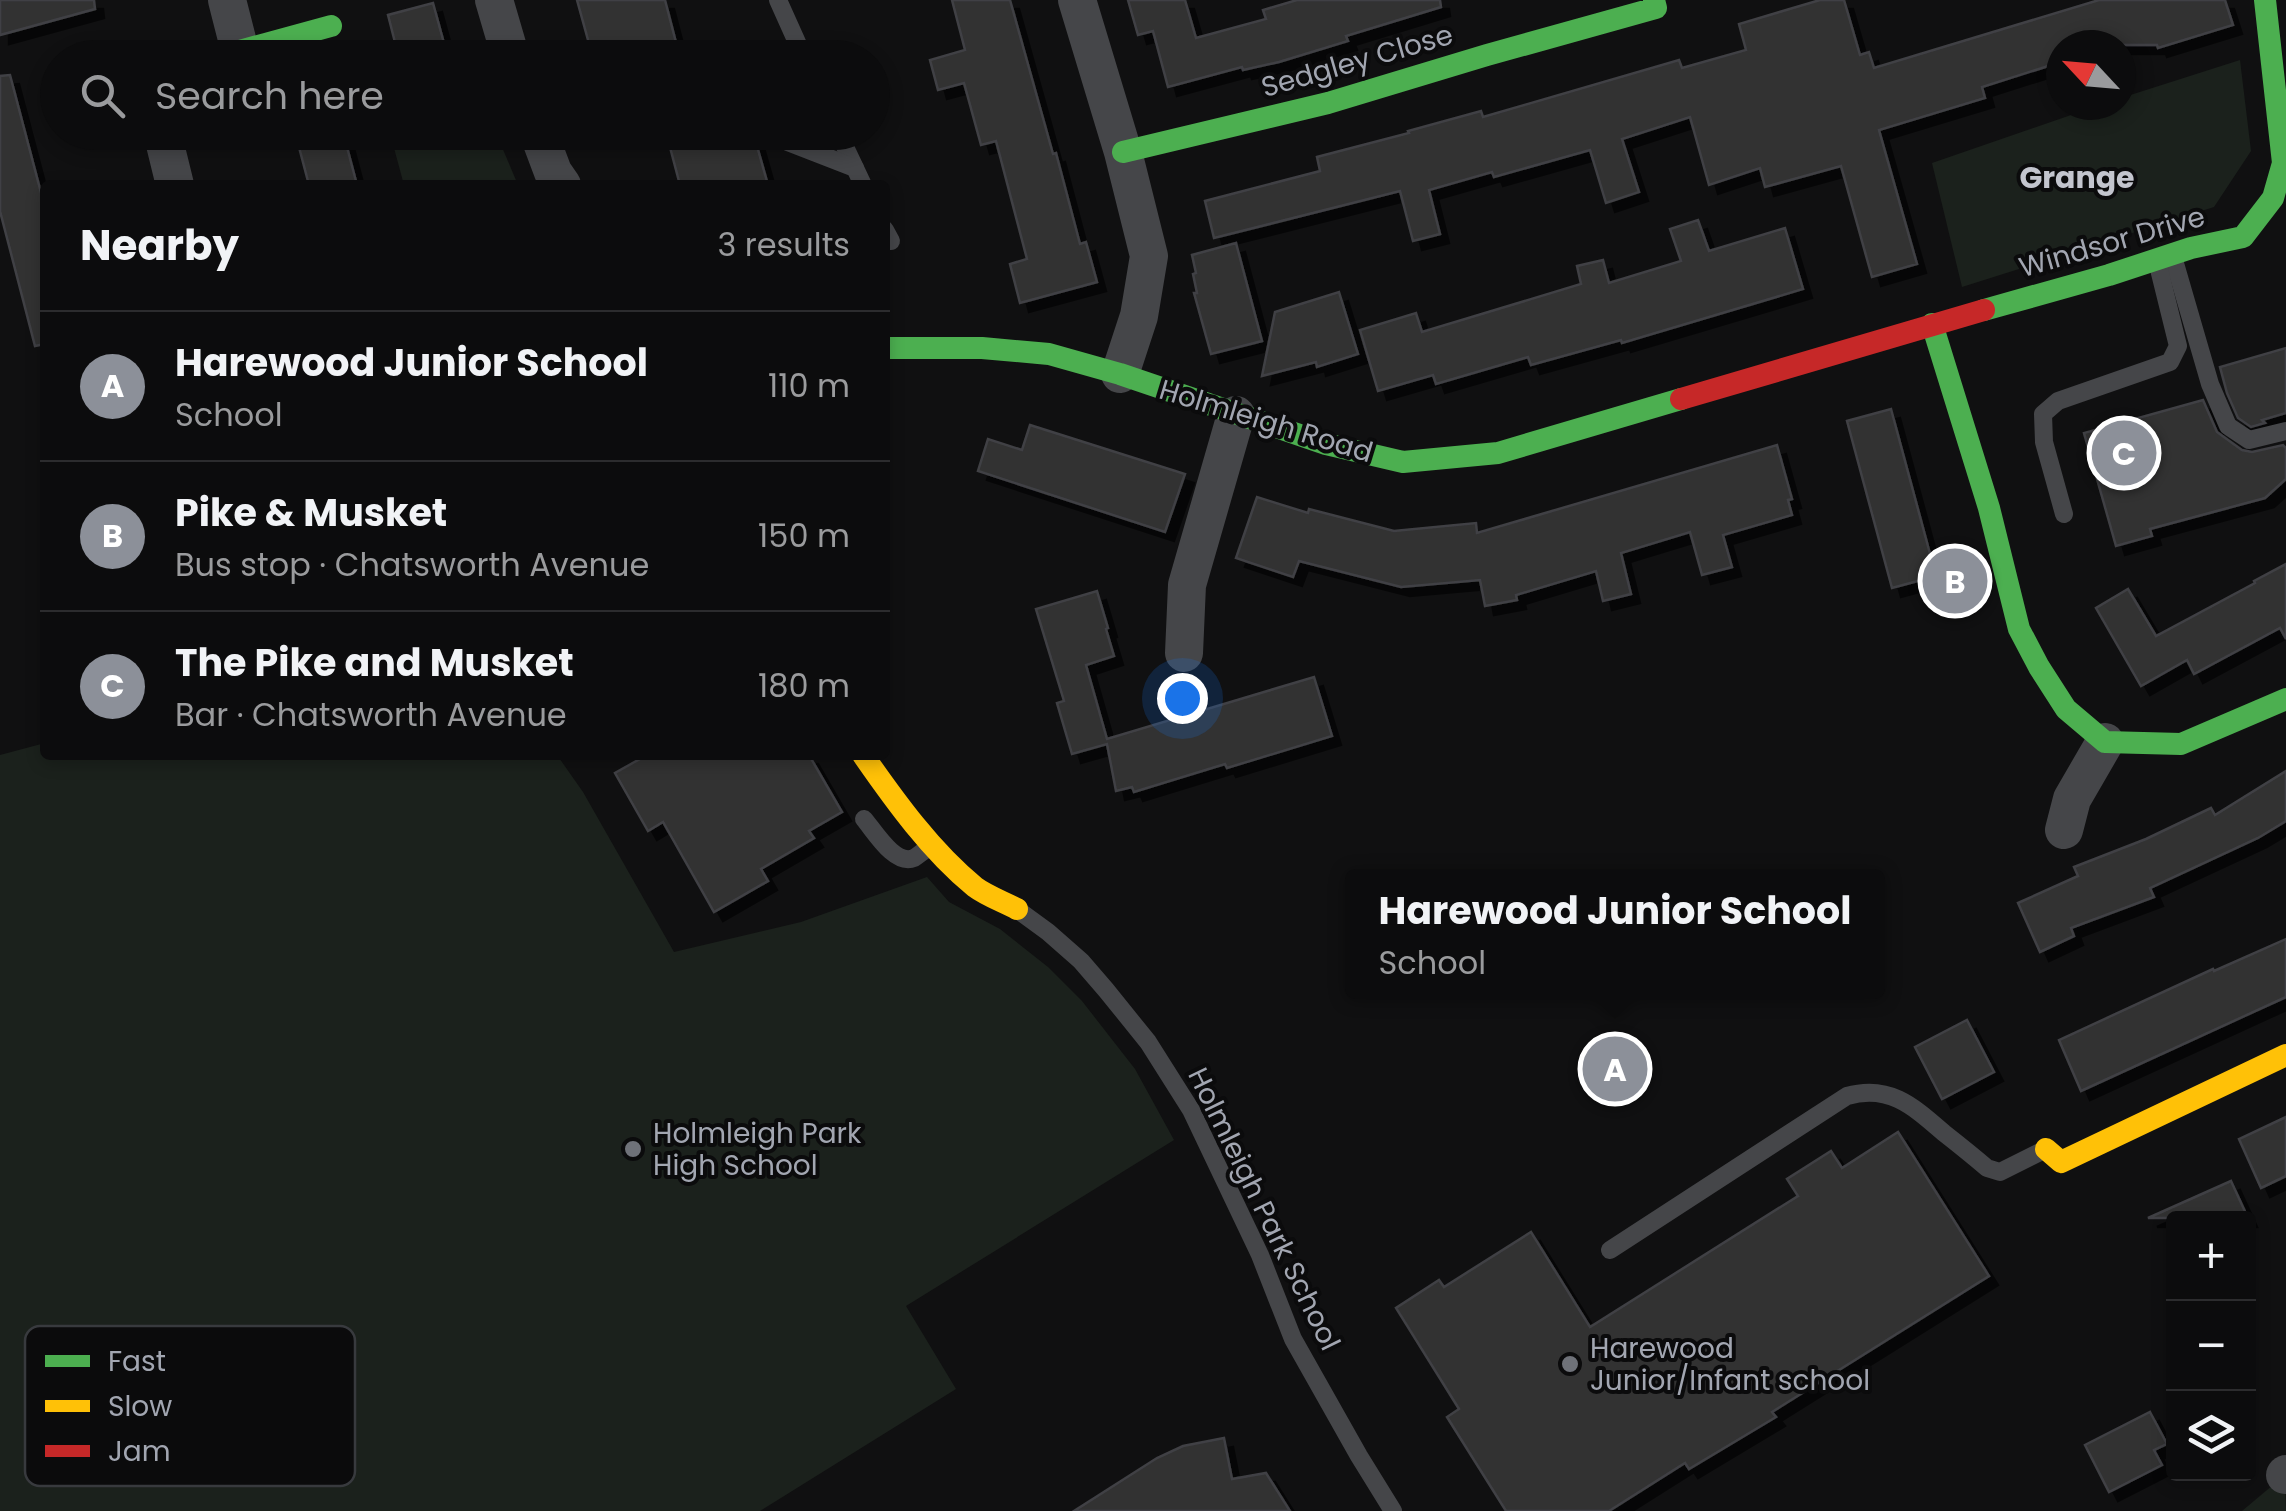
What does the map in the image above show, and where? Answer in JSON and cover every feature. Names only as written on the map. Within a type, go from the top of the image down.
[{"type":"street","points":[[227,0],[227,40]]},
{"type":"street","points":[[494,0],[506,40]]},
{"type":"street","points":[[1077,0],[1124,152],[1149,256],[1139,316],[1120,374]]},
{"type":"street","name":"Sedgley Close","points":[[1124,152],[1328,103],[1656,8],[1654,0]]},
{"type":"street","name":"Windsor Drive","points":[[1932,324],[2243,237],[2280,199],[2282,163],[2265,0]]},
{"type":"street","points":[[279,40],[331,26]]},
{"type":"street","points":[[167,150],[175,180]]},
{"type":"street","points":[[545,150],[559,180]]},
{"type":"street","points":[[1932,324],[1989,508],[2019,629],[2066,709],[2105,742],[2182,744],[2286,699]]},
{"type":"street","name":"Holmleigh Road","points":[[895,348],[982,348],[1050,354],[1326,444],[1402,462],[1498,453],[1932,324]]},
{"type":"street","points":[[1184,653],[1187,585],[1236,415]]},
{"type":"street","points":[[2064,830],[2072,798],[2105,742]]},
{"type":"street","points":[[867,760],[932,844],[976,888],[1017,910]]},
{"type":"street","points":[[2046,1150],[2061,1162],[2143,1141],[2286,1055]]},
{"type":"lane","points":[[778,0],[796,40]]},
{"type":"lane","points":[[805,150],[859,176]]},
{"type":"lane","points":[[847,150],[859,176]]},
{"type":"lane","points":[[2164,257],[2228,426],[2249,440],[2286,430]]},
{"type":"lane","points":[[2064,514],[2044,442],[2044,414],[2058,401],[2170,362],[2178,346],[2164,257]]},
{"type":"lane","points":[[864,820],[904,859],[914,858],[932,844]]},
{"type":"lane","name":"Holmleigh Park School","points":[[1017,910],[1081,961],[1148,1042],[1182,1096],[1260,1255],[1293,1339],[1393,1511]]},
{"type":"lane","points":[[1610,1250],[1846,1096],[1866,1091],[1914,1106],[1987,1168],[2000,1172],[2046,1150]]},
{"type":"shaded area","points":[[2240,60],[2251,151],[2214,207],[1962,287],[1932,163],[2057,120],[2136,120],[2136,93]]},
{"type":"shaded area","points":[[395,150],[503,150],[516,180],[403,180]]},
{"type":"shaded area","name":"Holmleigh Park High School","points":[[40,744],[40,760],[561,760],[583,792],[674,952],[801,922],[927,877],[949,902],[1000,929],[1048,967],[1082,1001],[1135,1069],[1174,1140],[906,1306],[956,1389],[760,1511],[0,1511],[0,755]]},
{"type":"shaded area","points":[[2285,1475],[2286,1511],[2242,1511]]},
{"type":"building","points":[[0,0],[94,0],[95,9],[0,35]]},
{"type":"building","points":[[577,0],[665,0],[675,40],[588,40]]},
{"type":"building","points":[[952,0],[1010,0],[1080,244],[1086,242],[1097,282],[1020,303],[1010,264],[1027,259],[996,141],[981,145],[964,83],[938,90],[930,60],[965,50]]},
{"type":"building","points":[[1128,0],[1185,0],[1196,38],[1266,19],[1263,10],[1297,0],[1440,0],[1441,7],[1346,36],[1348,41],[1279,62],[1243,70],[1242,67],[1168,87],[1153,31],[1138,35]]},
{"type":"building","points":[[1820,0],[1844,0],[1860,55],[1869,52],[1874,68],[2099,0],[2225,0],[2233,25],[2158,48],[2136,45],[2136,30],[2046,30],[2046,67],[1982,87],[1985,98],[1879,130],[1917,264],[1872,277],[1841,166],[1765,187],[1760,168],[1709,185],[1690,117],[1622,139],[1639,192],[1606,203],[1590,150],[1494,177],[1492,172],[1429,190],[1440,234],[1413,241],[1400,191],[1214,238],[1205,201],[1320,171],[1317,157],[1408,131],[1481,111],[1483,117],[1679,60],[1682,68],[1746,50],[1739,24]]},
{"type":"building","points":[[433,3],[443,40],[394,40],[388,15]]},
{"type":"building","points":[[10,75],[40,189],[40,345],[35,346],[0,211],[0,76]]},
{"type":"building","points":[[300,150],[348,150],[356,180],[308,180]]},
{"type":"building","points":[[671,150],[758,150],[767,180],[679,180]]},
{"type":"building","points":[[1698,220],[1709,251],[1785,228],[1803,289],[1622,343],[1621,340],[1531,365],[1528,357],[1436,384],[1433,375],[1378,391],[1360,330],[1416,313],[1422,332],[1581,284],[1577,266],[1603,260],[1609,283],[1681,261],[1670,229]]},
{"type":"building","points":[[1236,243],[1262,341],[1211,354],[1194,293],[1196,273],[1192,255]]},
{"type":"building","points":[[1339,292],[1358,354],[1317,367],[1316,362],[1262,376],[1275,312]]},
{"type":"building","points":[[2286,348],[2286,413],[2251,427],[2238,418],[2220,367]]},
{"type":"building","points":[[2203,400],[2217,432],[2242,450],[2252,452],[2283,445],[2286,479],[2265,498],[2150,529],[2152,536],[2116,546],[2084,433]]},
{"type":"building","points":[[1891,409],[1936,576],[1892,588],[1847,421]]},
{"type":"building","points":[[1030,425],[1185,474],[1165,532],[978,471],[988,439],[1022,450]]},
{"type":"building","points":[[1777,445],[1792,499],[1788,500],[1792,515],[1723,535],[1732,567],[1702,575],[1690,532],[1621,553],[1631,594],[1603,601],[1596,571],[1516,595],[1517,600],[1485,606],[1480,580],[1401,587],[1299,561],[1293,577],[1236,558],[1257,497],[1308,513],[1309,509],[1394,531],[1476,523],[1477,533]]},
{"type":"building","points":[[2286,564],[2286,639],[2280,628],[2194,674],[2187,660],[2141,686],[2096,608],[2128,589],[2156,636]]},
{"type":"building","points":[[1097,591],[1114,656],[1086,665],[1107,739],[1314,677],[1332,736],[1134,792],[1132,787],[1116,791],[1107,744],[1072,754],[1057,703],[1064,701],[1036,609]]},
{"type":"building","points":[[638,760],[812,760],[842,812],[809,831],[814,838],[761,869],[768,881],[714,912],[663,822],[648,831],[615,773]]},
{"type":"building","points":[[2286,771],[2286,821],[2150,888],[2154,897],[2071,928],[2074,936],[2040,952],[2018,903],[2078,876],[2074,867],[2211,808],[2215,815]]},
{"type":"building","points":[[2286,939],[2286,997],[2081,1091],[2059,1040]]},
{"type":"building","points":[[1967,1020],[1994,1072],[1942,1099],[1915,1047]]},
{"type":"building","points":[[2286,1117],[2286,1176],[2261,1188],[2239,1139]]},
{"type":"building","points":[[1898,1132],[1989,1276],[1772,1412],[1776,1417],[1689,1469],[1685,1463],[1609,1511],[1506,1511],[1447,1417],[1459,1409],[1396,1308],[1439,1280],[1444,1287],[1531,1232],[1590,1327],[1798,1196],[1787,1179],[1831,1151],[1842,1168]]},
{"type":"building","points":[[2231,1181],[2245,1211],[2166,1211],[2166,1218],[2148,1218]]},
{"type":"building","points":[[2150,1412],[2166,1442],[2154,1450],[2162,1465],[2109,1492],[2085,1445]]},
{"type":"building","points":[[1224,1438],[1232,1479],[1266,1473],[1290,1511],[1074,1511],[1157,1458],[1183,1446]]},
{"type":"traffic: fast","points":[[1123,152],[1328,103],[1656,8],[1654,0]]},
{"type":"traffic: fast","points":[[1984,310],[2191,248],[2243,237],[2273,198],[2283,163],[2265,0]]},
{"type":"traffic: fast","points":[[280,40],[331,26]]},
{"type":"traffic: fast","points":[[1932,324],[1989,508],[2019,629],[2066,709],[2105,742],[2181,744],[2286,699]]},
{"type":"traffic: fast","points":[[890,348],[982,348],[1049,354],[1326,444],[1403,462],[1498,453],[1681,399]]},
{"type":"traffic: slow","points":[[867,760],[943,858],[975,887],[1017,909]]},
{"type":"traffic: slow","points":[[2046,1149],[2061,1162],[2286,1055]]},
{"type":"traffic: jam","points":[[1681,399],[1984,310]]},
{"type":"place","name":"The Pike and Musket","points":[[2124,453]]},
{"type":"place","name":"Pike & Musket","points":[[1955,581]]},
{"type":"place","name":"Harewood Junior School","points":[[1615,1069]]},
{"type":"place","name":"Holmleigh Park High School","points":[[633,1149]]},
{"type":"place","name":"Harewood Junior/Infant school","points":[[1570,1364]]},
{"type":"district","name":"Grange","points":[[2077,177]]}]
